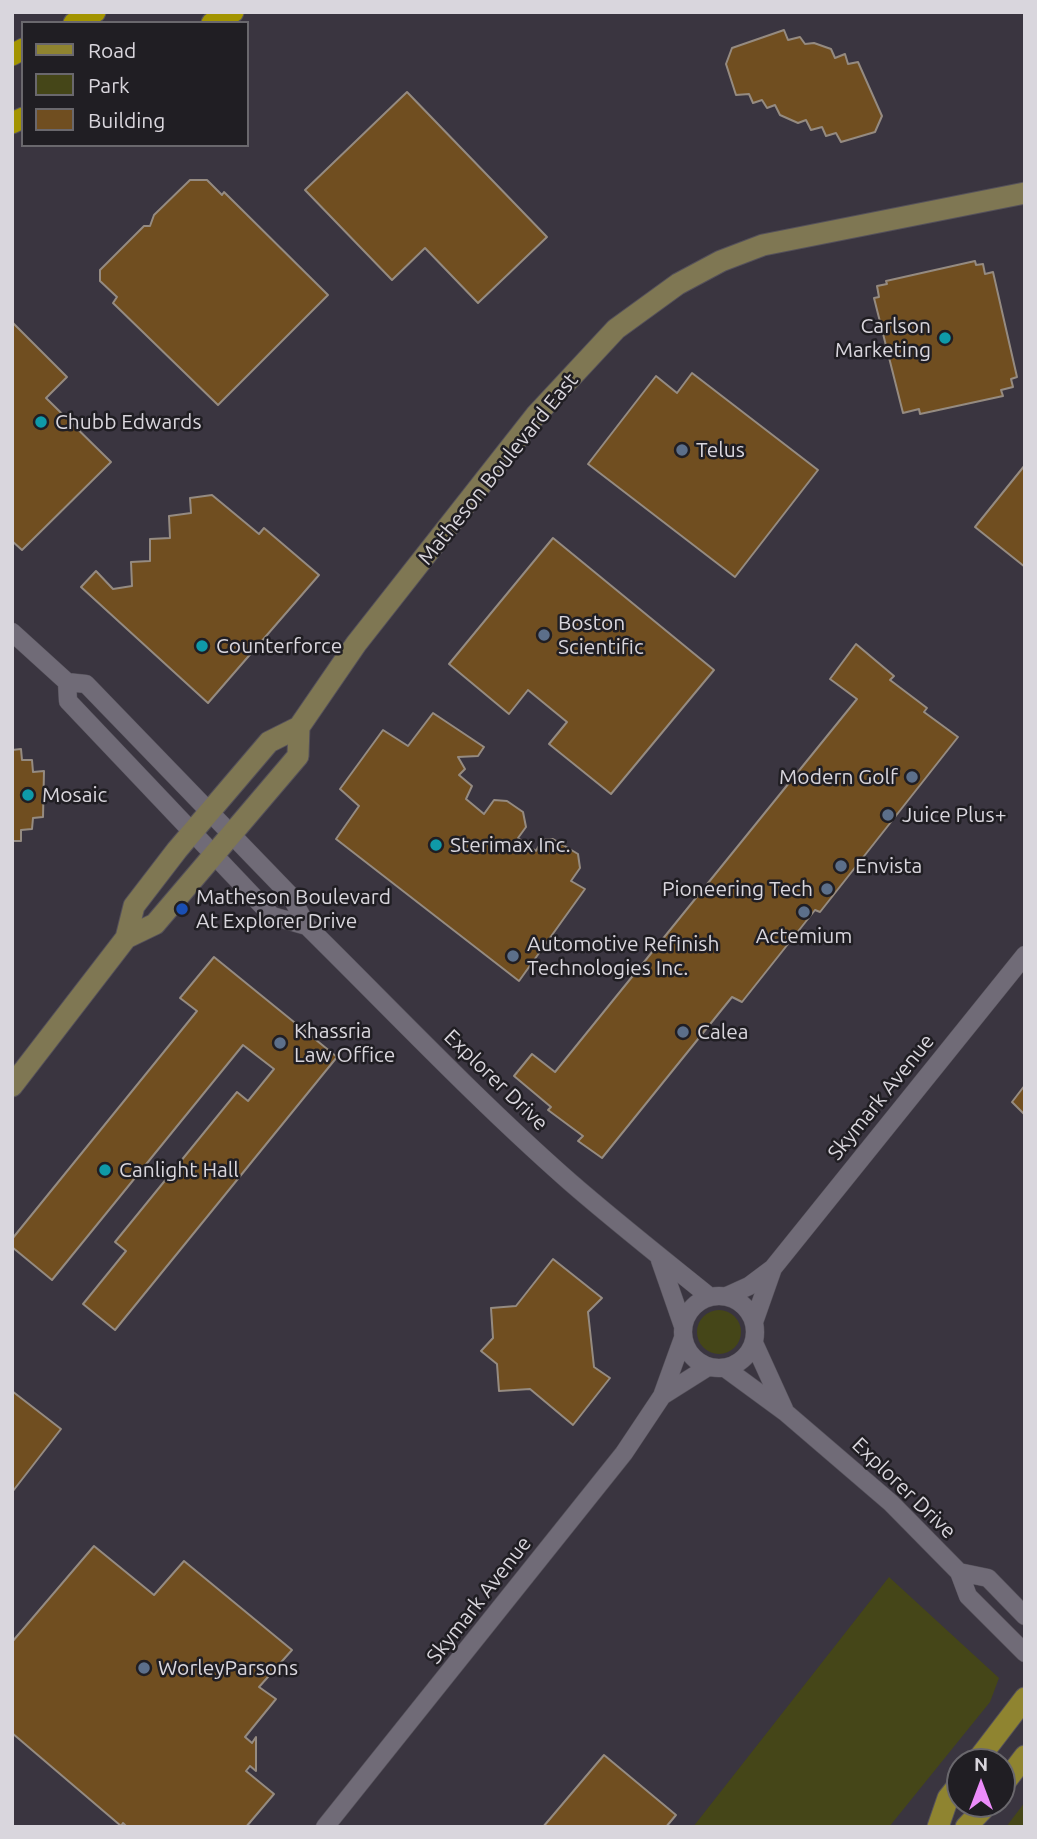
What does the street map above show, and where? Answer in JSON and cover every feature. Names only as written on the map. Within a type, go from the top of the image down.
[{"type":"highway","points":[[78,21],[95,12]]},
{"type":"highway","points":[[216,21],[233,12]]},
{"type":"main road","points":[[987,1748],[1025,1698]]},
{"type":"main road","points":[[938,1827],[946,1804]]},
{"type":"street","name":"Matheson Boulevard East","points":[[12,1086],[126,938],[134,906],[193,832],[269,742],[299,727],[356,643],[536,415],[616,329],[647,304],[721,261],[764,245],[1025,193]]},
{"type":"street","name":"Explorer Drive","points":[[12,632],[67,682],[86,684],[290,895],[307,926],[489,1106],[660,1260],[718,1296]]},
{"type":"street","name":"Explorer Drive","points":[[67,682],[68,701],[272,916],[307,926]]},
{"type":"street","name":"Matheson Boulevard East","points":[[126,938],[156,924],[298,755],[299,727]]},
{"type":"street","name":"Skymark Avenue","points":[[718,1296],[748,1286],[773,1268],[1025,955]]},
{"type":"street","name":"Explorer Drive","points":[[660,1260],[683,1332]]},
{"type":"street","name":"Skymark Avenue","points":[[754,1322],[773,1268]]},
{"type":"street","points":[[718,1296],[744,1306],[754,1322],[754,1343],[744,1359],[716,1368],[691,1356],[683,1332],[691,1309],[718,1296]]},
{"type":"street","name":"Skymark Avenue","points":[[325,1827],[624,1453],[662,1396],[683,1332]]},
{"type":"street","name":"Explorer Drive","points":[[754,1343],[785,1412]]},
{"type":"street","name":"Explorer Drive","points":[[716,1368],[785,1412],[891,1503],[959,1572],[968,1596],[1025,1653]]},
{"type":"street","name":"Skymark Avenue","points":[[662,1396],[716,1368]]},
{"type":"street","name":"Explorer Drive","points":[[959,1572],[988,1578],[1025,1616]]},
{"type":"green space","points":[[719,1310],[735,1316],[741,1332],[735,1348],[719,1354],[703,1348],[697,1332],[703,1316]]},
{"type":"green space","points":[[889,1577],[999,1678],[990,1702],[953,1748],[946,1748],[946,1756],[889,1827],[693,1827]]},
{"type":"green space","points":[[1025,1802],[1025,1827],[1006,1827],[1013,1818],[1016,1818]]},
{"type":"building","points":[[784,30],[788,40],[800,37],[805,44],[814,43],[831,49],[835,58],[845,54],[848,64],[858,62],[882,116],[875,132],[841,142],[836,133],[826,136],[822,127],[811,130],[806,120],[798,123],[780,115],[775,105],[767,108],[762,100],[753,103],[749,94],[736,95],[726,64],[732,48]]},
{"type":"building","points":[[407,92],[547,237],[478,303],[425,248],[392,280],[305,190]]},
{"type":"building","points":[[190,180],[207,180],[222,195],[224,192],[328,295],[218,405],[113,303],[117,297],[100,281],[100,270],[144,226],[150,226],[154,215]]},
{"type":"building","name":"Carlson Marketing","points":[[975,261],[976,265],[983,264],[985,274],[993,272],[1017,377],[1011,379],[1013,387],[1001,390],[1003,396],[920,414],[919,409],[903,413],[874,298],[879,297],[877,286],[887,284],[886,281]]},
{"type":"building","name":"Chubb Edwards","points":[[12,322],[67,377],[46,398],[111,462],[22,550],[12,541]]},
{"type":"building","points":[[692,373],[818,470],[735,577],[588,464],[656,376],[677,393]]},
{"type":"building","points":[[1025,465],[1025,567],[975,527]]},
{"type":"building","name":"Counterforce","points":[[212,495],[259,534],[264,528],[319,575],[208,703],[81,587],[96,571],[113,589],[132,586],[131,562],[150,561],[150,539],[170,538],[169,516],[191,513],[190,498]]},
{"type":"building","points":[[553,538],[714,670],[611,794],[549,744],[567,722],[528,690],[509,714],[449,664]]},
{"type":"building","points":[[856,644],[894,676],[890,680],[927,708],[924,712],[958,737],[820,912],[815,910],[742,1002],[732,997],[602,1158],[578,1141],[583,1136],[548,1110],[551,1107],[514,1076],[532,1054],[555,1072],[857,699],[830,679]]},
{"type":"building","name":"Sterimax Inc.","points":[[433,713],[484,747],[478,756],[458,757],[465,769],[459,775],[472,786],[466,799],[484,814],[494,800],[507,801],[523,812],[526,827],[518,838],[536,851],[542,840],[553,839],[578,854],[580,868],[571,881],[585,889],[519,981],[336,839],[359,806],[340,789],[383,730],[408,746]]},
{"type":"building","name":"Mosaic","points":[[21,749],[22,760],[32,760],[33,772],[44,771],[43,817],[33,818],[32,829],[21,830],[21,841],[12,841],[12,750]]},
{"type":"building","name":"Canlight Hall","points":[[214,957],[337,1057],[115,1330],[83,1304],[126,1251],[115,1242],[237,1092],[248,1101],[274,1069],[243,1045],[52,1280],[12,1247],[12,1239],[197,1011],[180,998]]},
{"type":"building","points":[[1025,1085],[1025,1115],[1012,1102]]},
{"type":"building","points":[[553,1259],[602,1298],[588,1312],[594,1367],[610,1378],[573,1425],[530,1389],[499,1391],[497,1364],[481,1351],[493,1338],[491,1308],[516,1306]]},
{"type":"building","points":[[12,1391],[61,1429],[13,1491],[12,1491]]},
{"type":"building","name":"WorleyParsons","points":[[94,1546],[154,1595],[184,1561],[292,1650],[259,1687],[276,1699],[245,1737],[252,1743],[256,1737],[256,1771],[250,1766],[246,1771],[274,1794],[246,1827],[127,1827],[123,1823],[121,1826],[12,1733],[12,1642]]},
{"type":"building","points":[[604,1755],[676,1815],[666,1827],[543,1827]]},
{"type":"place","name":"Carlson Marketing","points":[[945,338]]},
{"type":"place","name":"Chubb Edwards","points":[[41,422]]},
{"type":"place","name":"Telus","points":[[682,450]]},
{"type":"place","name":"Boston Scientific","points":[[544,635]]},
{"type":"place","name":"Counterforce","points":[[202,646]]},
{"type":"place","name":"Modern Golf","points":[[912,777]]},
{"type":"place","name":"Mosaic","points":[[28,795]]},
{"type":"place","name":"Juice Plus+","points":[[888,815]]},
{"type":"place","name":"Sterimax Inc.","points":[[436,845]]},
{"type":"place","name":"Envista","points":[[841,866]]},
{"type":"place","name":"Pioneering Tech","points":[[827,889]]},
{"type":"place","name":"Matheson Boulevard At Explorer Drive","points":[[182,909]]},
{"type":"place","name":"Actemium","points":[[804,912]]},
{"type":"place","name":"Automotive Refinish Technologies Inc.","points":[[513,956]]},
{"type":"place","name":"Calea","points":[[683,1032]]},
{"type":"place","name":"Khassria Law Office","points":[[280,1043]]},
{"type":"place","name":"Canlight Hall","points":[[105,1170]]},
{"type":"place","name":"WorleyParsons","points":[[144,1668]]}]
